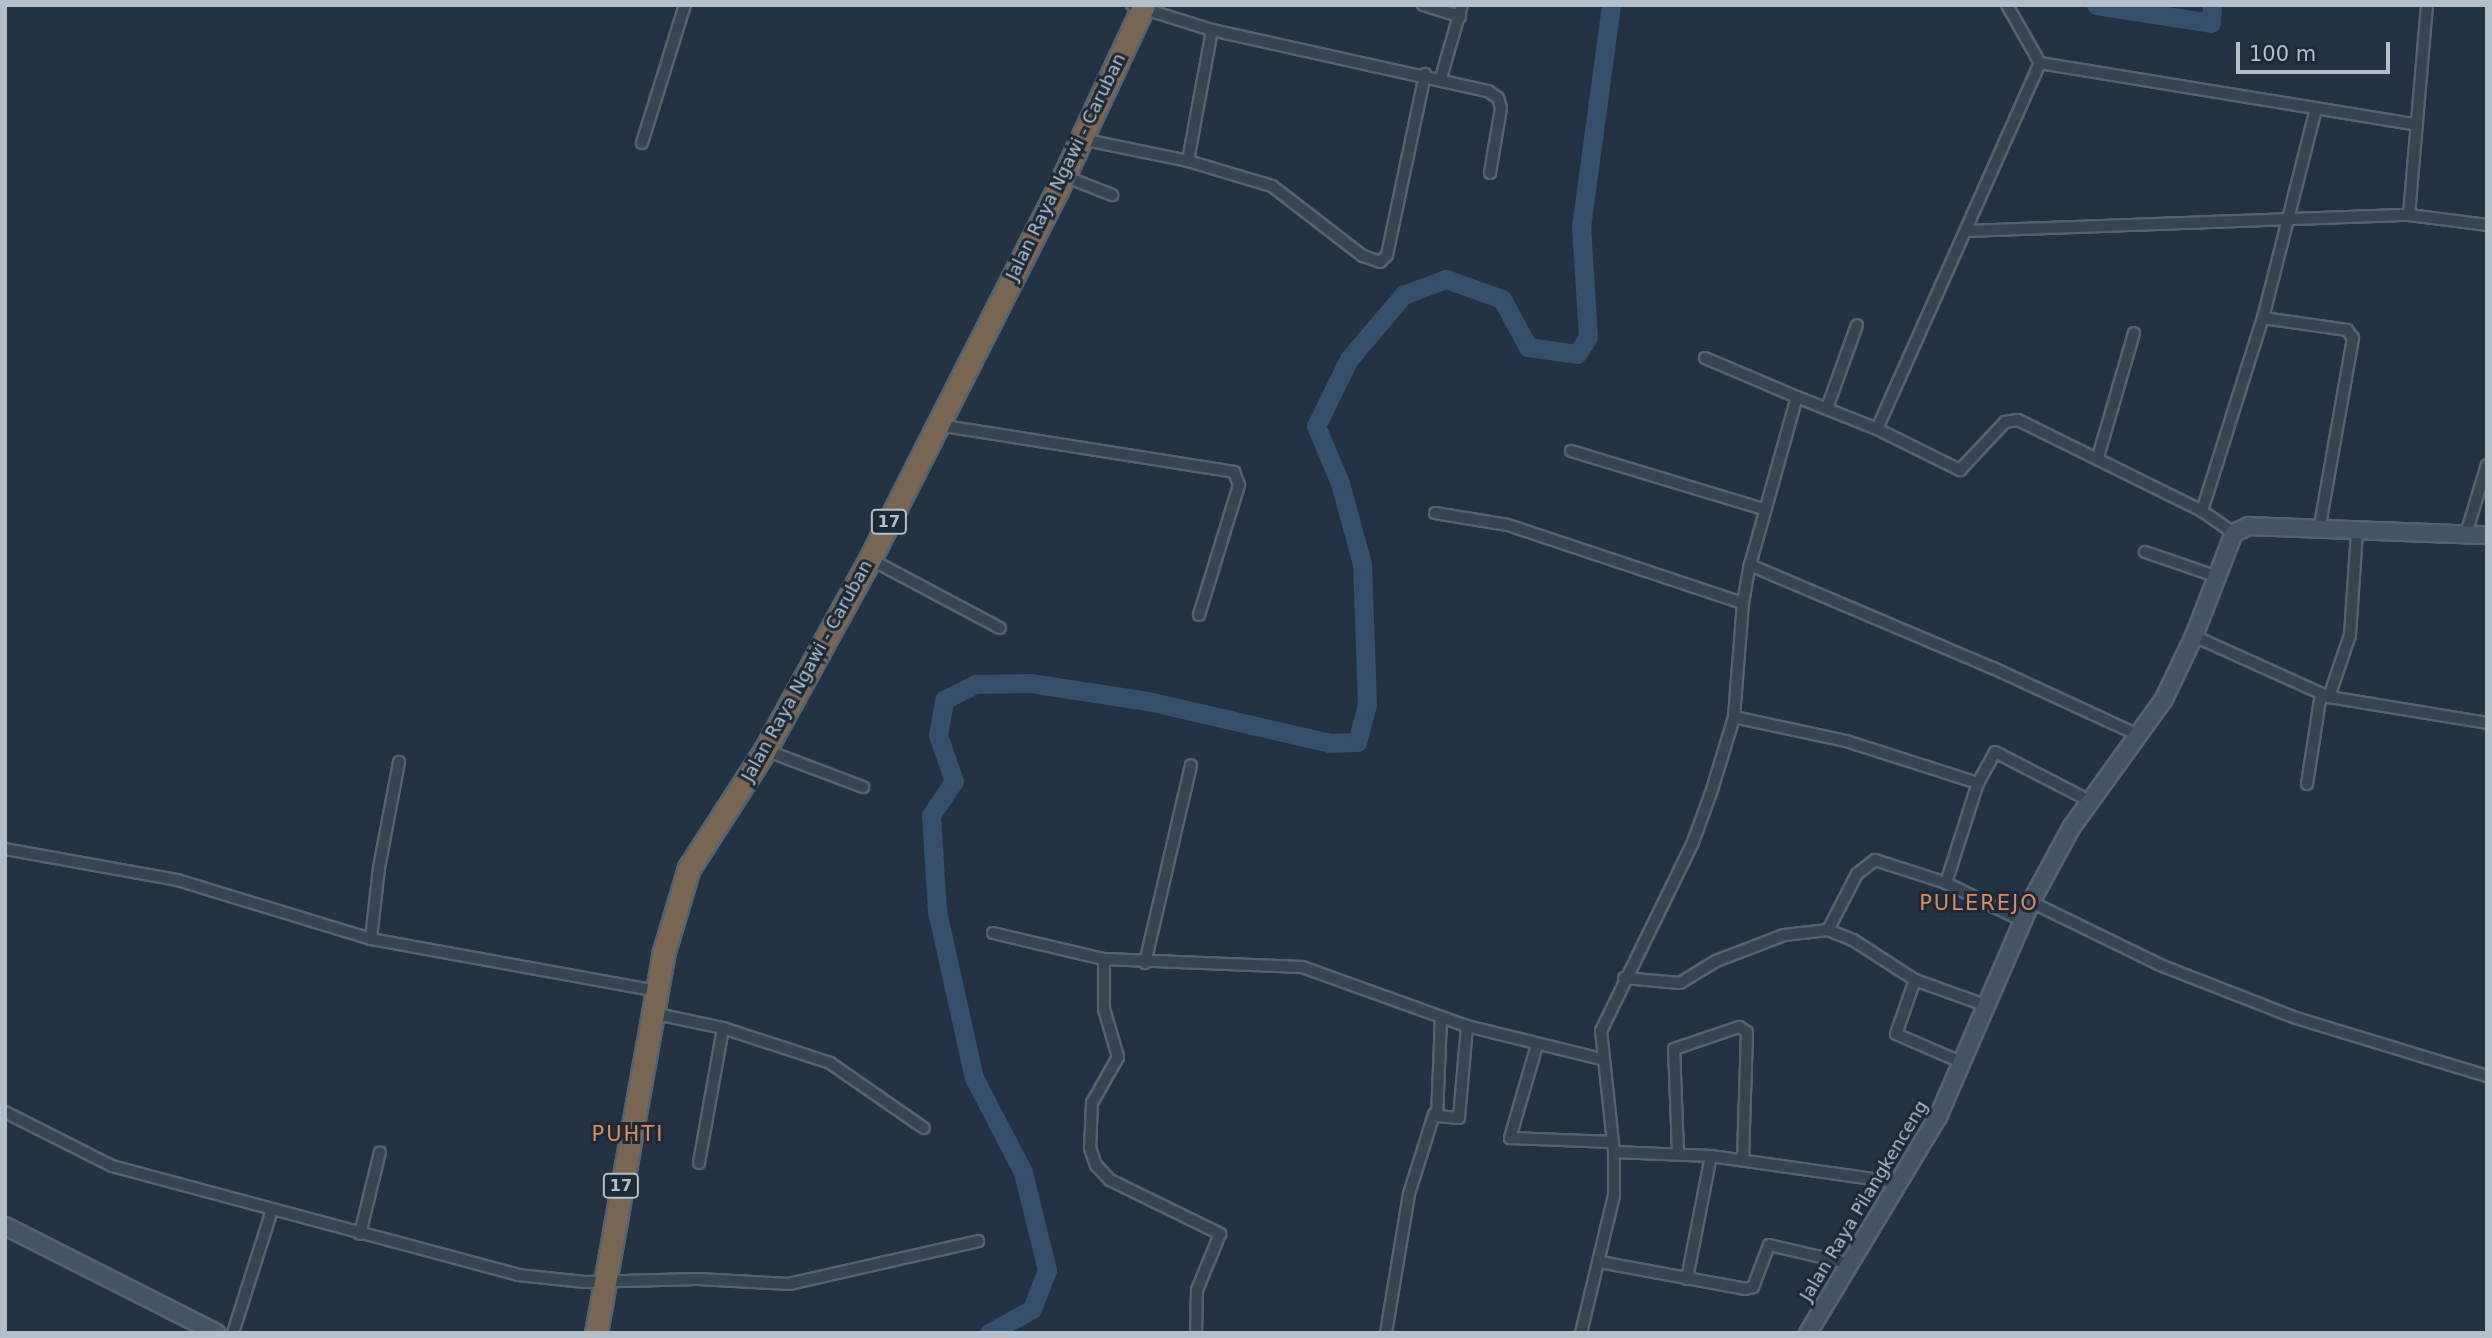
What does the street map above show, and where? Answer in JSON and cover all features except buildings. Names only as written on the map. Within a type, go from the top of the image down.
[{"type":"highway","name":"Jalan Raya Ngawi - Caruban","points":[[596,1333],[608,1283],[652,1013],[672,919],[690,868],[765,750],[870,559],[1064,176],[1139,7]]},
{"type":"main road","points":[[2234,533],[2249,526],[2487,535]]},
{"type":"main road","name":"Jalan Raya Pilangkenceng","points":[[1808,1333],[1901,1183],[1963,1063],[1985,1005],[2031,902],[2088,800],[2140,736],[2194,636],[2215,576],[2234,533]]},
{"type":"main road","points":[[5,1226],[217,1333]]},
{"type":"street","points":[[642,143],[685,5]]},
{"type":"street","points":[[1423,5],[1461,11],[1441,78]]},
{"type":"street","points":[[2007,5],[2040,63]]},
{"type":"street","points":[[2409,215],[2427,5]]},
{"type":"street","points":[[1139,7],[1212,30],[1441,78],[1498,98],[1501,108],[1490,173]]},
{"type":"street","points":[[1188,161],[1212,30]]},
{"type":"street","points":[[2040,63],[2417,125]]},
{"type":"street","points":[[1877,429],[2040,63]]},
{"type":"street","points":[[1080,139],[1188,161],[1272,187],[1363,257],[1380,262],[1387,255],[1425,74]]},
{"type":"street","points":[[2202,510],[2263,318],[2316,109]]},
{"type":"street","points":[[1064,176],[1112,195]]},
{"type":"street","points":[[1966,231],[2289,217],[2409,215],[2487,225]]},
{"type":"street","points":[[2263,318],[2347,330],[2353,338],[2319,530]]},
{"type":"street","points":[[1827,408],[1857,325]]},
{"type":"street","points":[[2098,457],[2134,333]]},
{"type":"street","points":[[1705,358],[1877,429],[1960,470],[2011,420],[2098,457],[2202,510],[2234,533]]},
{"type":"street","points":[[1581,1333],[1614,1196],[1613,1147],[1601,1059],[1601,1031],[1624,978],[1693,842],[1734,717],[1743,603],[1750,565],[1763,509],[1797,397]]},
{"type":"street","points":[[938,425],[1234,472],[1239,485],[1199,615]]},
{"type":"street","points":[[1571,451],[1763,509]]},
{"type":"street","points":[[2466,534],[2487,464]]},
{"type":"street","points":[[1435,513],[1508,525],[1743,603]]},
{"type":"street","points":[[2307,784],[2325,695],[2350,635],[2357,531]]},
{"type":"street","points":[[2145,552],[2215,576]]},
{"type":"street","points":[[870,559],[1000,628]]},
{"type":"street","points":[[1750,565],[1993,668],[2140,736]]},
{"type":"street","points":[[2194,636],[2325,695],[2417,715],[2487,723]]},
{"type":"street","points":[[1734,717],[1846,741],[1978,783]]},
{"type":"street","points":[[765,750],[863,787]]},
{"type":"street","points":[[1946,883],[1978,783],[1998,751],[2088,800]]},
{"type":"street","points":[[371,939],[379,868],[399,762]]},
{"type":"street","points":[[1145,963],[1191,765]]},
{"type":"street","points":[[5,849],[177,880],[371,939],[657,991]]},
{"type":"street","points":[[1828,930],[1868,862],[1893,864],[1946,883],[2023,920]]},
{"type":"street","points":[[2031,902],[2160,965],[2296,1018],[2487,1076]]},
{"type":"street","points":[[1624,978],[1680,983],[1716,961],[1784,935],[1828,930],[1853,940],[1915,980],[1985,1005]]},
{"type":"street","points":[[993,933],[1104,959],[1145,963],[1302,967],[1468,1026],[1601,1059]]},
{"type":"street","points":[[1104,959],[1104,1009],[1118,1047],[1093,1103],[1090,1148],[1096,1165],[1110,1180],[1220,1234],[1197,1290],[1196,1333]]},
{"type":"street","points":[[1915,980],[1896,1034],[1963,1063]]},
{"type":"street","points":[[652,1013],[723,1028],[830,1063],[924,1128]]},
{"type":"street","points":[[1386,1333],[1409,1194],[1434,1114],[1441,1017]]},
{"type":"street","points":[[1434,1114],[1459,1118],[1468,1026]]},
{"type":"street","points":[[1678,1152],[1674,1049],[1739,1027],[1747,1032],[1744,1160]]},
{"type":"street","points":[[699,1163],[723,1028]]},
{"type":"street","points":[[1537,1045],[1510,1138],[1678,1152],[1901,1183]]},
{"type":"street","points":[[5,1112],[112,1166],[488,1269],[608,1283],[698,1279],[789,1284],[978,1241]]},
{"type":"street","points":[[360,1234],[380,1152]]},
{"type":"street","points":[[1687,1279],[1711,1156]]},
{"type":"street","points":[[233,1333],[272,1210]]},
{"type":"street","points":[[1600,1262],[1752,1288],[1769,1245],[1851,1264]]},
{"type":"waterway","points":[[989,1333],[1032,1309],[1047,1270],[1023,1172],[974,1078],[937,911],[931,815],[954,781],[938,735],[944,700],[976,684],[1030,683],[1148,701],[1330,743],[1357,742],[1367,705],[1362,564],[1340,483],[1316,426],[1349,359],[1403,295],[1446,279],[1502,299],[1528,347],[1577,354],[1588,337],[1581,227],[1611,5]]},
{"type":"waterway","points":[[2096,5],[2211,23],[2212,5]]},
{"type":"waterway","points":[[1953,1101],[2002,989]]},
{"type":"waterway","points":[[1876,1234],[1921,1160]]},
{"type":"district","name":"PULEREJO","points":[[1979,903]]},
{"type":"district","name":"PUHTI","points":[[628,1134]]}]
